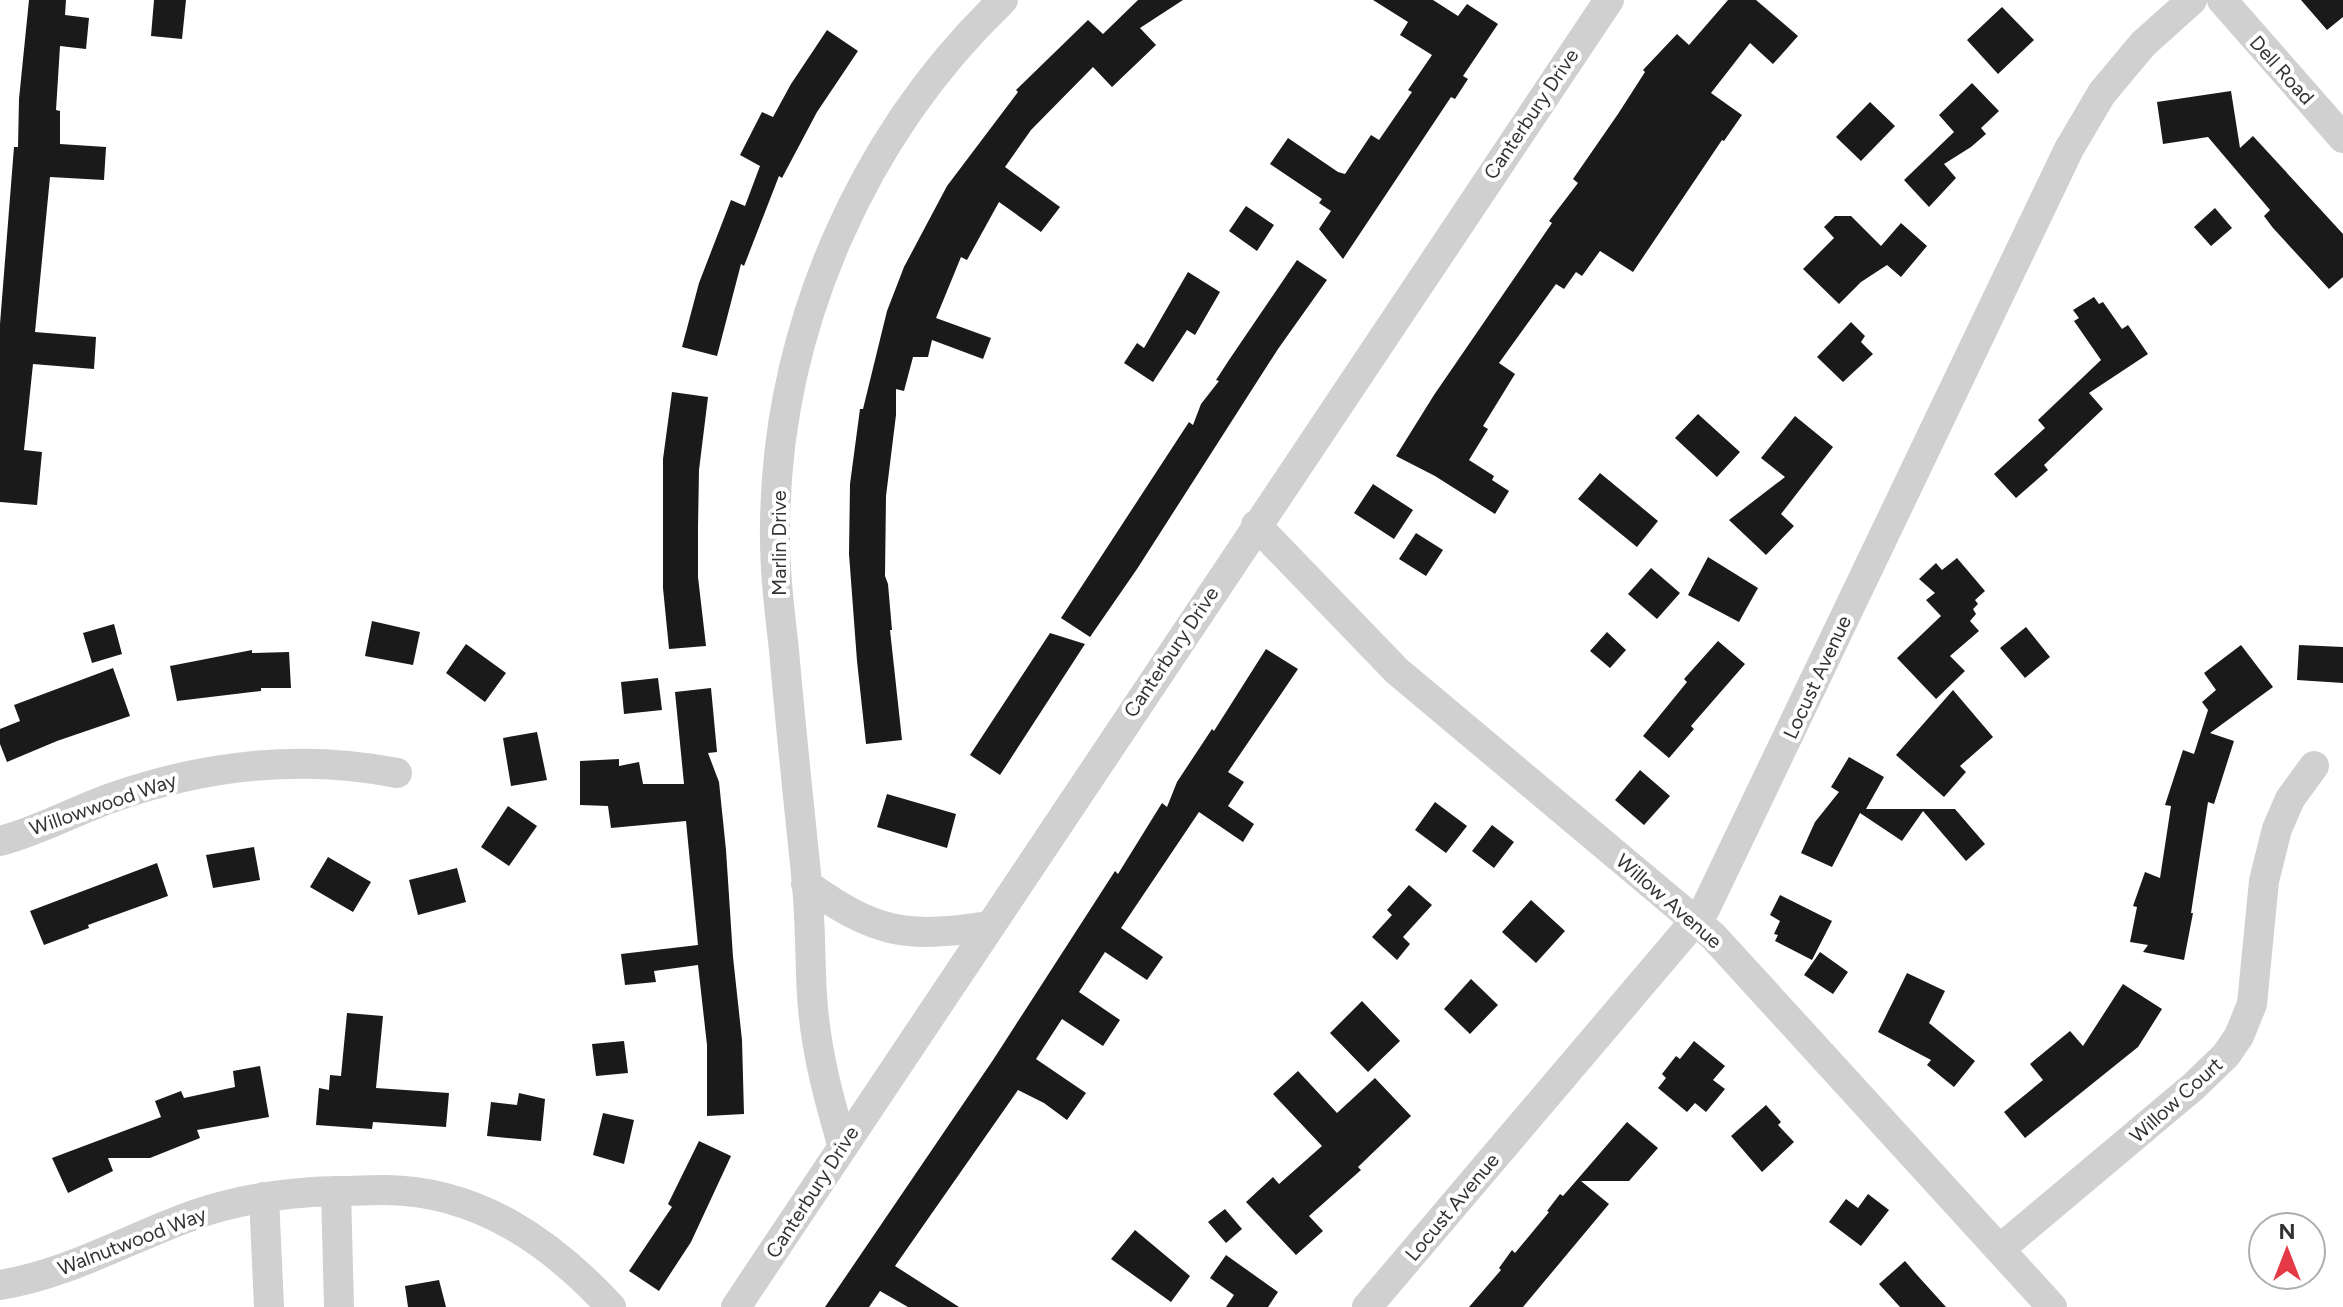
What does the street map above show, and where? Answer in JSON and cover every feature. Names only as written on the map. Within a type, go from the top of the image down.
[{"type":"street","name":"Marlin Drive","points":[[842,1144],[822,1072],[813,1008],[806,884],[777,579],[775,521],[784,423],[800,341],[834,243],[887,143],[928,82],[975,27],[1003,0]]},
{"type":"street","name":"Canterbury Drive","points":[[736,1307],[1609,0]]},
{"type":"street","name":"Locust Avenue","points":[[1367,1307],[1696,920],[1719,883],[2069,149],[2102,93],[2143,44],[2192,0]]},
{"type":"street","name":"Dell Road","points":[[2222,0],[2343,138]]},
{"type":"street","name":"Willow Avenue","points":[[1256,525],[1397,671],[1696,920],[2052,1307]]},
{"type":"street","name":"Willowwood Way","points":[[0,841],[115,796],[186,775],[278,762],[366,767],[397,773]]},
{"type":"street","name":"Willow Court","points":[[2000,1249],[2194,1086],[2226,1055],[2239,1036],[2252,1004],[2264,881],[2277,829],[2290,799],[2314,766]]},
{"type":"street","points":[[806,884],[851,915],[906,933],[941,933],[988,926]]},
{"type":"street","name":"Walnutwood Way","points":[[0,1285],[42,1276],[195,1215],[264,1197],[387,1190],[454,1200],[520,1228],[551,1249],[611,1307]]},
{"type":"street","points":[[336,1191],[339,1307]]},
{"type":"street","points":[[264,1197],[269,1307]]},
{"type":"building","points":[[29,0],[66,0],[65,15],[89,18],[86,49],[60,46],[56,110],[60,111],[60,144],[106,147],[104,180],[50,177],[35,332],[96,337],[94,369],[33,364],[24,450],[42,452],[37,505],[0,502],[0,324]]},
{"type":"building","points":[[154,0],[186,0],[182,39],[151,36]]},
{"type":"building","points":[[1138,0],[1183,0],[1140,28],[1156,45],[1112,87],[1093,67],[1031,130],[1005,167],[1060,207],[1041,232],[999,202],[967,260],[961,257],[936,318],[991,338],[983,359],[932,340],[928,357],[913,357],[904,391],[896,389],[896,415],[886,496],[885,576],[902,740],[866,744],[849,554],[850,484],[860,409],[863,409],[887,311],[904,267],[947,186],[1018,92],[1016,90],[1088,20],[1103,34]]},
{"type":"building","points":[[1373,0],[1433,0],[1458,16],[1467,4],[1498,24],[1463,76],[1468,79],[1455,99],[1451,97],[1343,259],[1319,229],[1331,211],[1319,203],[1322,199],[1270,164],[1288,138],[1345,174],[1371,135],[1379,140],[1412,92],[1408,90],[1432,55],[1400,35],[1408,22]]},
{"type":"building","points":[[1728,0],[1756,0],[1798,36],[1773,64],[1750,43],[1711,93],[1742,115],[1633,272],[1600,251],[1582,276],[1576,272],[1564,289],[1556,284],[1499,363],[1515,374],[1483,426],[1488,429],[1469,460],[1494,476],[1492,480],[1509,491],[1495,514],[1435,476],[1396,456],[1552,223],[1549,221],[1578,183],[1573,179],[1645,72],[1643,70],[1677,34],[1689,45]]},
{"type":"building","points":[[2301,0],[2343,0],[2343,17],[2327,30]]},
{"type":"building","points":[[2002,7],[2034,40],[1998,74],[1967,40]]},
{"type":"building","points":[[827,30],[858,51],[817,112],[782,178],[779,176],[744,266],[741,264],[717,356],[682,347],[699,283],[731,200],[745,206],[760,166],[740,155],[762,112],[773,117]]},
{"type":"building","points":[[1972,83],[1999,111],[1981,128],[1986,134],[1944,164],[1956,178],[1929,207],[1904,180],[1954,132],[1939,115]]},
{"type":"building","points":[[2231,91],[2240,148],[2253,136],[2343,234],[2343,277],[2329,289],[2273,228],[2264,216],[2270,210],[2208,137],[2163,144],[2157,102]]},
{"type":"building","points":[[1870,102],[1895,126],[1861,161],[1836,137]]},
{"type":"building","points":[[1246,206],[1274,225],[1257,251],[1229,231]]},
{"type":"building","points":[[2215,208],[2232,228],[2211,246],[2194,227]]},
{"type":"building","points":[[1835,216],[1851,216],[1881,246],[1901,223],[1927,246],[1901,277],[1887,265],[1861,282],[1839,304],[1803,269],[1834,238],[1824,227]]},
{"type":"building","points":[[1297,260],[1327,280],[1278,349],[1090,637],[1061,618],[1189,422],[1193,425],[1201,404],[1219,381],[1216,380]]},
{"type":"building","points":[[1188,272],[1220,292],[1195,335],[1187,330],[1153,382],[1124,363],[1137,343],[1144,348]]},
{"type":"building","points":[[2094,297],[2099,304],[2103,302],[2122,329],[2128,325],[2148,354],[2089,393],[2103,409],[2044,465],[2048,470],[2016,498],[1994,474],[2045,428],[2038,420],[2101,360],[2074,321],[2079,318],[2073,310]]},
{"type":"building","points":[[1851,322],[1865,336],[1861,342],[1873,354],[1843,382],[1817,357]]},
{"type":"building","points":[[672,392],[708,397],[699,470],[698,527],[698,577],[706,646],[669,649],[663,588],[663,459]]},
{"type":"building","points":[[1698,414],[1740,452],[1717,477],[1675,438]]},
{"type":"building","points":[[1795,416],[1833,447],[1781,514],[1794,526],[1766,555],[1729,520],[1785,477],[1761,458]]},
{"type":"building","points":[[1600,473],[1658,521],[1637,547],[1578,499]]},
{"type":"building","points":[[1373,484],[1413,510],[1394,539],[1354,513]]},
{"type":"building","points":[[1416,533],[1443,550],[1426,576],[1399,559]]},
{"type":"building","points":[[1708,557],[1758,588],[1739,622],[1688,595]]},
{"type":"building","points":[[1957,558],[1985,591],[1975,600],[1978,604],[1973,609],[1976,614],[1970,621],[1979,631],[1950,656],[1965,671],[1936,699],[1897,658],[1941,616],[1926,600],[1935,593],[1919,579],[1936,563],[1942,570]]},
{"type":"building","points":[[1651,568],[1680,593],[1657,619],[1628,594]]},
{"type":"building","points":[[372,621],[420,632],[413,665],[365,656]]},
{"type":"building","points":[[114,624],[122,654],[92,663],[83,633]]},
{"type":"building","points":[[2026,627],[2050,657],[2025,678],[2000,648]]},
{"type":"building","points":[[1607,632],[1626,650],[1610,668],[1590,651]]},
{"type":"building","points":[[1050,633],[1085,644],[1000,775],[970,755]]},
{"type":"building","points":[[1718,641],[1745,664],[1691,726],[1694,729],[1669,758],[1643,736],[1687,682],[1684,679]]},
{"type":"building","points":[[466,644],[506,673],[485,702],[446,673]]},
{"type":"building","points":[[2241,645],[2273,687],[2210,733],[2234,741],[2214,804],[2208,802],[2184,960],[2143,952],[2148,945],[2130,942],[2137,907],[2133,906],[2145,872],[2160,878],[2171,806],[2165,805],[2183,750],[2194,754],[2208,710],[2202,702],[2216,690],[2204,673]]},
{"type":"building","points":[[2299,645],[2343,647],[2343,683],[2297,680]]},
{"type":"building","points":[[1266,649],[1298,669],[1228,772],[1244,782],[1228,806],[1254,824],[1243,842],[1199,812],[1121,928],[1163,957],[1147,980],[1105,952],[1079,992],[1120,1020],[1103,1046],[1062,1019],[1036,1059],[1086,1093],[1067,1120],[1044,1103],[1018,1090],[895,1266],[959,1307],[908,1307],[880,1291],[869,1307],[825,1307],[993,1060],[1115,871],[1118,874],[1162,803],[1167,807],[1177,782]]},
{"type":"building","points":[[252,650],[252,653],[289,652],[291,688],[261,688],[261,691],[177,701],[170,666]]},
{"type":"building","points":[[113,668],[130,716],[7,762],[0,744],[0,729],[20,721],[14,705]]},
{"type":"building","points":[[658,678],[662,710],[624,714],[621,682]]},
{"type":"building","points":[[711,688],[717,752],[708,753],[719,782],[726,850],[742,1040],[744,1114],[707,1116],[707,1045],[698,965],[654,971],[656,982],[625,985],[621,954],[698,945],[686,821],[611,828],[608,806],[580,805],[580,761],[619,759],[619,766],[639,762],[643,784],[684,784],[675,692]]},
{"type":"building","points":[[1953,690],[1993,737],[1960,766],[1966,772],[1944,797],[1896,755]]},
{"type":"building","points":[[537,732],[547,780],[511,786],[503,738]]},
{"type":"building","points":[[1849,757],[1884,777],[1866,809],[1955,809],[1985,844],[1966,861],[1923,811],[1902,841],[1860,813],[1832,867],[1801,853],[1815,822],[1839,792],[1831,787]]},
{"type":"building","points":[[1640,770],[1670,796],[1644,825],[1615,800]]},
{"type":"building","points":[[887,794],[956,814],[947,848],[877,827]]},
{"type":"building","points":[[1435,802],[1467,826],[1446,853],[1415,830]]},
{"type":"building","points":[[508,806],[537,826],[509,866],[481,847]]},
{"type":"building","points":[[1492,825],[1514,842],[1494,868],[1472,851]]},
{"type":"building","points":[[254,847],[260,880],[213,888],[206,855]]},
{"type":"building","points":[[328,857],[371,882],[353,912],[310,887]]},
{"type":"building","points":[[157,863],[168,896],[88,925],[89,928],[44,945],[30,911]]},
{"type":"building","points":[[457,868],[466,902],[418,915],[409,880]]},
{"type":"building","points":[[1409,885],[1432,905],[1403,937],[1410,944],[1397,960],[1372,937],[1392,915],[1387,910]]},
{"type":"building","points":[[1780,895],[1832,921],[1812,960],[1775,941],[1778,935],[1774,934],[1780,921],[1770,915]]},
{"type":"building","points":[[1531,900],[1565,931],[1536,963],[1502,932]]},
{"type":"building","points":[[1820,952],[1848,972],[1833,994],[1804,975]]},
{"type":"building","points":[[1907,973],[1945,991],[1929,1023],[1975,1061],[1954,1087],[1927,1065],[1931,1060],[1878,1032]]},
{"type":"building","points":[[1471,979],[1498,1005],[1470,1034],[1444,1009]]},
{"type":"building","points":[[2123,984],[2162,1009],[2147,1033],[2138,1047],[2025,1138],[2004,1112],[2043,1080],[2030,1064],[2070,1031],[2083,1046]]},
{"type":"building","points":[[1362,1001],[1400,1041],[1368,1072],[1330,1033]]},
{"type":"building","points":[[347,1013],[383,1016],[376,1088],[449,1093],[446,1127],[373,1122],[372,1129],[316,1125],[319,1088],[329,1090],[330,1075],[341,1076]]},
{"type":"building","points":[[624,1041],[628,1073],[596,1076],[592,1044]]},
{"type":"building","points":[[1694,1041],[1725,1066],[1713,1080],[1725,1089],[1706,1112],[1695,1103],[1687,1112],[1658,1088],[1666,1078],[1662,1074],[1676,1056],[1680,1059]]},
{"type":"building","points":[[260,1066],[269,1117],[197,1130],[200,1138],[150,1158],[108,1158],[113,1171],[68,1193],[52,1158],[161,1117],[155,1101],[181,1091],[184,1098],[235,1087],[233,1071]]},
{"type":"building","points":[[1298,1071],[1337,1113],[1375,1078],[1411,1116],[1358,1167],[1361,1170],[1309,1216],[1323,1231],[1296,1255],[1246,1202],[1273,1177],[1279,1184],[1322,1146],[1273,1094]]},
{"type":"building","points":[[519,1093],[545,1099],[541,1141],[487,1136],[491,1102],[517,1105]]},
{"type":"building","points":[[1766,1105],[1781,1122],[1778,1125],[1794,1142],[1762,1172],[1731,1136]]},
{"type":"building","points":[[603,1113],[634,1120],[624,1164],[593,1155]]},
{"type":"building","points":[[1627,1122],[1658,1148],[1629,1181],[1581,1181],[1609,1204],[1523,1307],[1469,1307],[1501,1270],[1499,1268],[1512,1250],[1515,1253],[1560,1194],[1563,1196]]},
{"type":"building","points":[[699,1141],[731,1156],[691,1242],[659,1291],[629,1271],[672,1207],[668,1204]]},
{"type":"building","points":[[1868,1194],[1889,1210],[1861,1246],[1829,1222],[1846,1199],[1858,1208]]},
{"type":"building","points":[[1225,1209],[1242,1229],[1226,1243],[1208,1222]]},
{"type":"building","points":[[1135,1230],[1190,1276],[1171,1302],[1111,1259]]},
{"type":"building","points":[[1226,1255],[1278,1292],[1268,1307],[1226,1307],[1234,1295],[1210,1278]]},
{"type":"building","points":[[1905,1261],[1946,1307],[1900,1307],[1879,1284]]},
{"type":"building","points":[[439,1280],[446,1307],[408,1307],[405,1286]]}]
